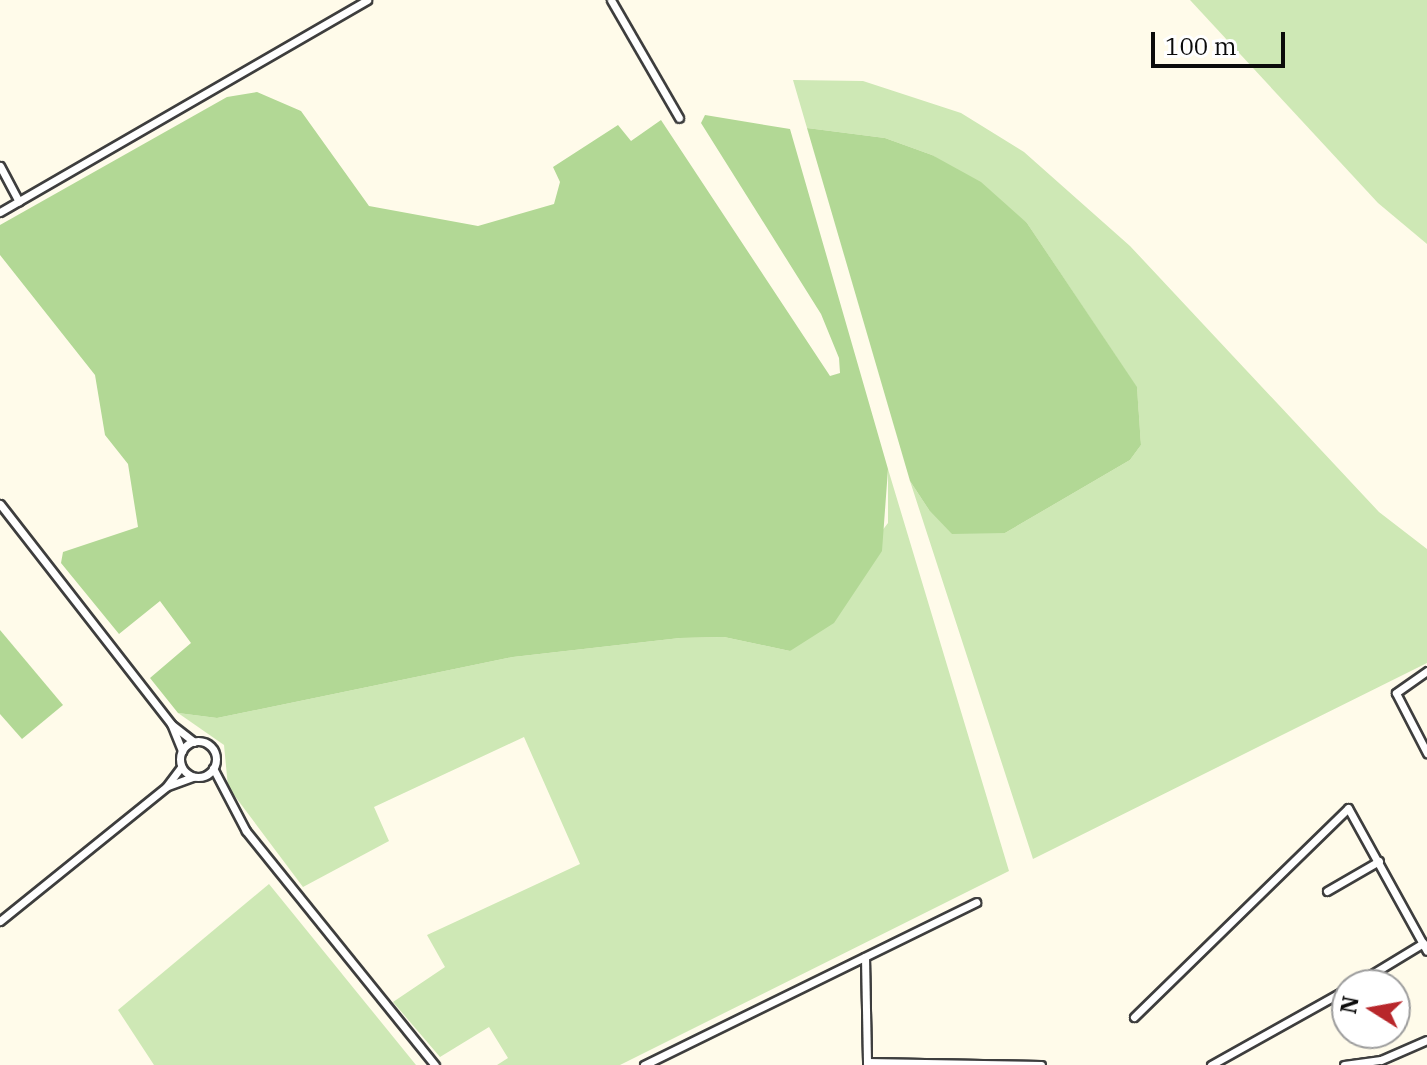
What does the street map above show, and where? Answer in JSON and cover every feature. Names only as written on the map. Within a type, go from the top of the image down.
[{"type":"street","points":[[0,212],[367,0]]},
{"type":"street","points":[[611,0],[679,118]]},
{"type":"street","points":[[0,166],[19,201]]},
{"type":"street","points":[[0,504],[171,724],[194,742],[209,746],[217,785],[435,1065]]},
{"type":"street","points":[[1427,671],[1396,693],[1427,753]]},
{"type":"street","points":[[0,921],[166,787],[181,767],[182,751],[171,724]]},
{"type":"street","points":[[182,751],[194,742]]},
{"type":"street","points":[[181,767],[217,785]]},
{"type":"street","points":[[166,787],[213,768]]},
{"type":"street","points":[[1134,1017],[1345,810],[1356,812],[1425,947],[1384,969]]},
{"type":"street","points":[[1327,891],[1379,861]]},
{"type":"street","points":[[644,1065],[976,902]]},
{"type":"street","points":[[865,957],[867,1064],[1041,1065]]},
{"type":"street","points":[[1211,1065],[1331,998]]},
{"type":"street","points":[[1344,1065],[1382,1062],[1427,1040]]},
{"type":"green space","points":[[1190,0],[1427,0],[1427,244],[1378,203]]},
{"type":"green space","points":[[793,80],[863,81],[961,113],[1024,152],[1130,246],[1379,512],[1427,549],[1427,663],[1033,859],[910,481],[929,510],[1005,533],[1130,460],[1141,445],[1137,388],[1027,223],[932,155],[885,138],[807,128]]},
{"type":"green space","points":[[257,92],[301,111],[369,206],[478,226],[554,204],[560,182],[553,167],[618,125],[631,141],[661,120],[830,376],[840,373],[839,358],[821,314],[701,123],[705,115],[790,129],[888,469],[882,551],[834,623],[790,651],[724,637],[680,638],[513,657],[217,718],[178,713],[150,678],[191,643],[160,601],[119,634],[61,563],[63,552],[138,527],[128,464],[105,435],[95,375],[0,255],[0,225],[227,97]]},
{"type":"green space","points":[[807,128],[885,138],[932,155],[981,182],[1027,223],[1137,387],[1141,445],[1130,460],[1005,533],[952,534],[929,510],[910,481]]},
{"type":"green space","points":[[888,469],[1009,871],[620,1065],[497,1065],[508,1058],[489,1027],[440,1057],[393,1002],[445,967],[427,935],[580,864],[524,737],[374,807],[389,841],[303,887],[228,787],[224,745],[178,713],[217,718],[513,657],[680,638],[724,637],[790,651],[888,523]]},
{"type":"green space","points":[[0,630],[63,705],[22,739],[0,714]]},
{"type":"green space","points":[[269,884],[416,1065],[154,1065],[118,1010]]}]
